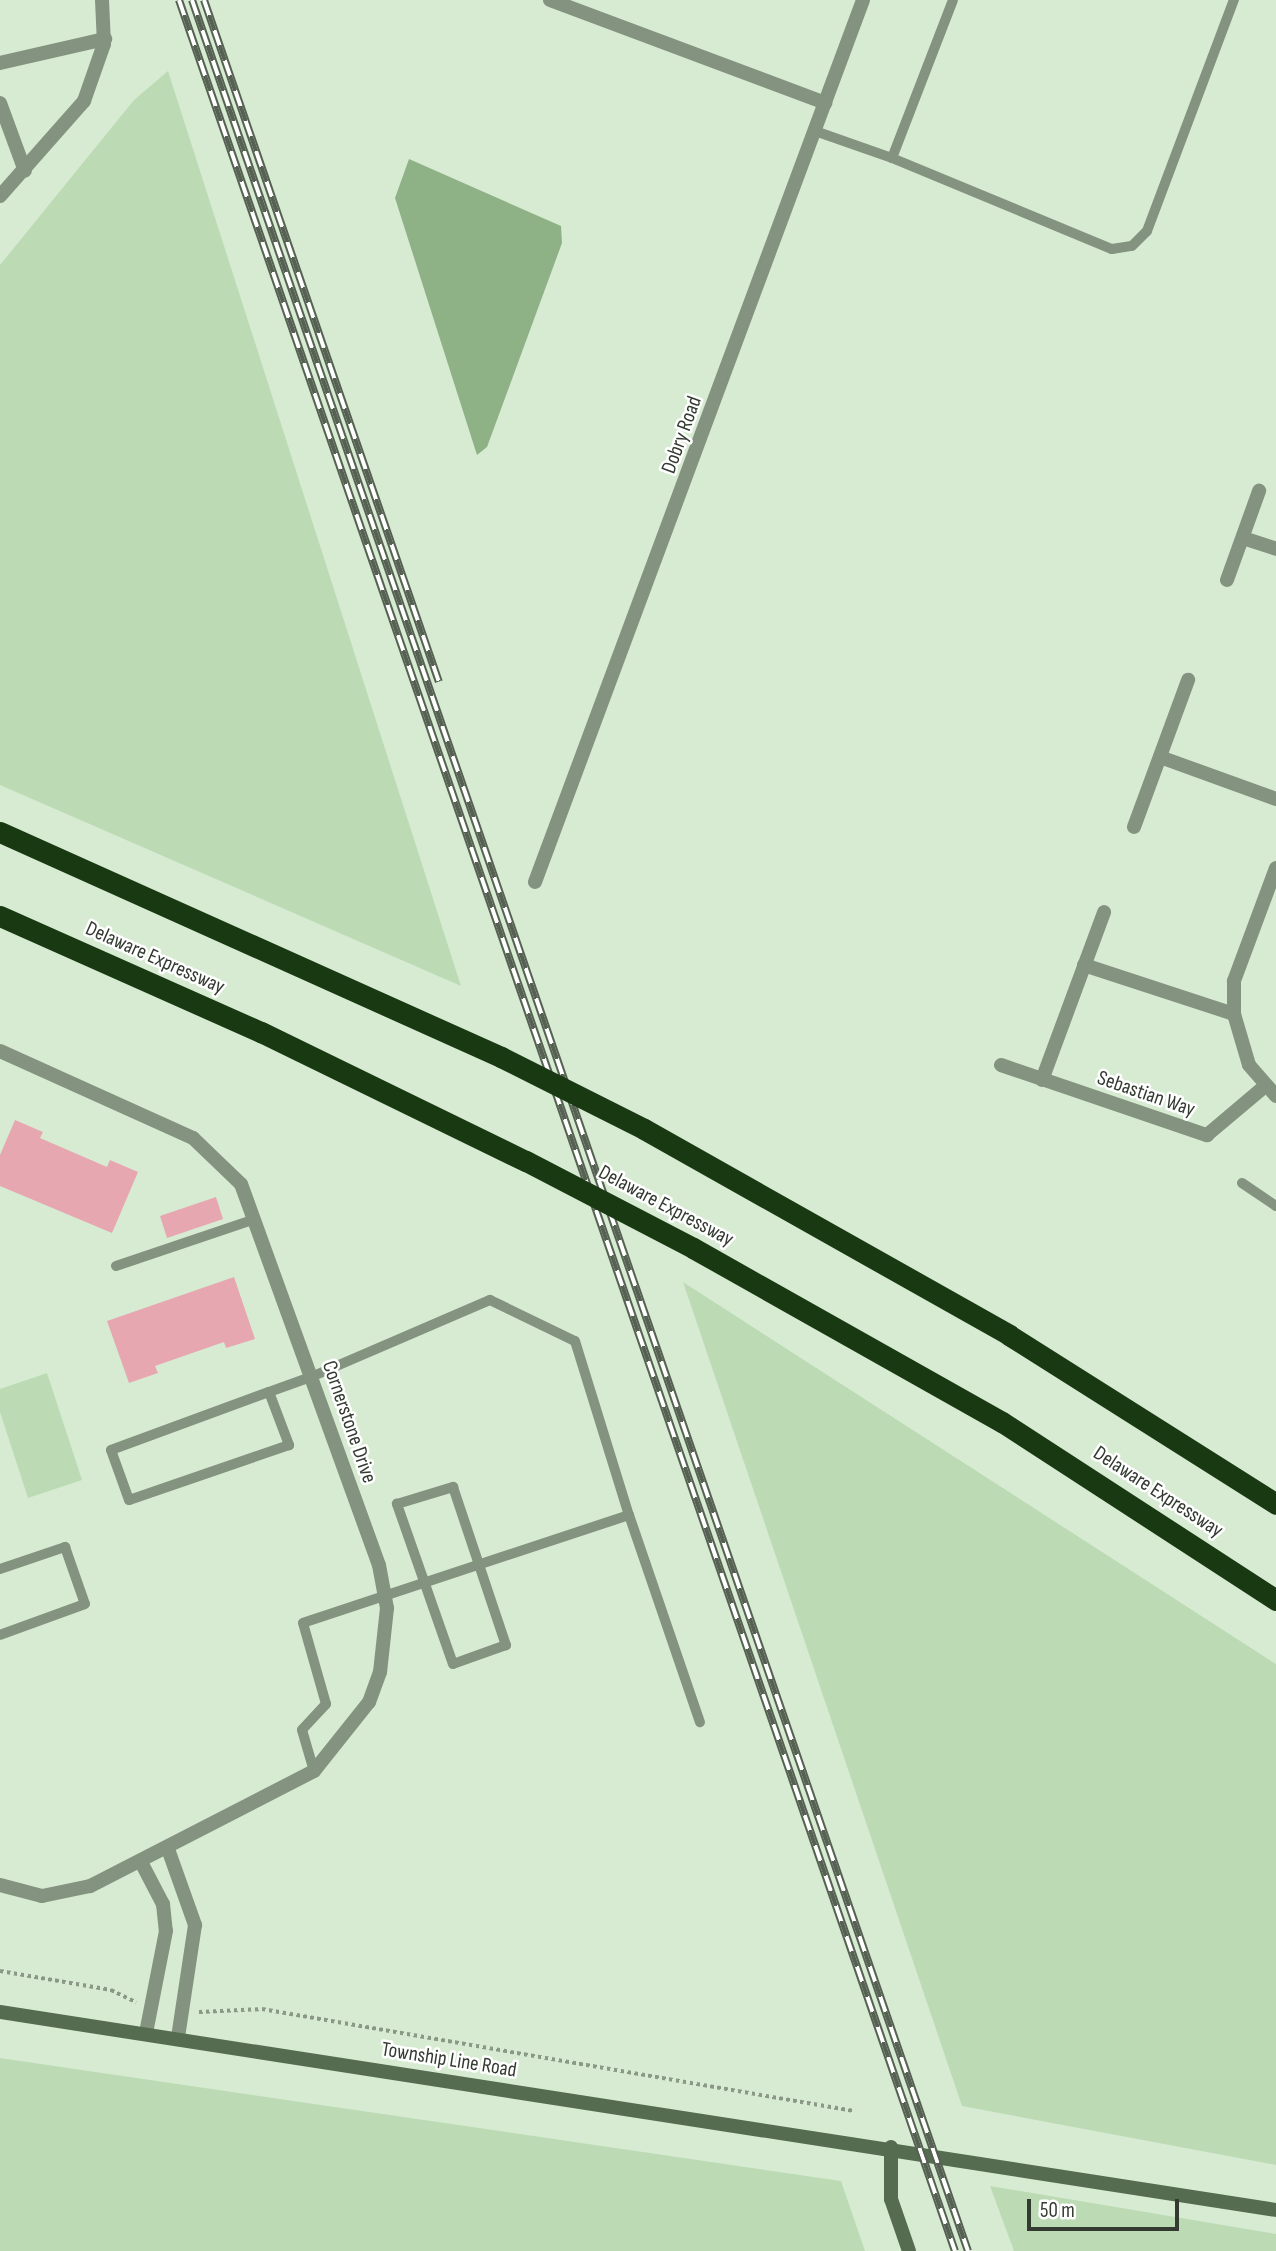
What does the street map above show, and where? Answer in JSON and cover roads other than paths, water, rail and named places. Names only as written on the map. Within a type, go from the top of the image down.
[{"type":"highway","points":[[0,832],[500,1057],[644,1129],[1009,1335],[1276,1504]]},
{"type":"highway","name":"Delaware Expressway","points":[[0,916],[261,1032],[526,1161],[693,1248],[1002,1422],[1276,1600]]},
{"type":"street","points":[[0,196],[84,101],[105,39],[102,0]]},
{"type":"street","points":[[550,0],[825,103]]},
{"type":"street","name":"Dobry Road","points":[[535,882],[863,0]]},
{"type":"street","points":[[0,63],[105,39]]},
{"type":"street","points":[[0,103],[24,171]]},
{"type":"street","points":[[1227,580],[1259,491]]},
{"type":"street","points":[[1243,538],[1276,549]]},
{"type":"street","points":[[1135,827],[1188,680]]},
{"type":"street","points":[[1160,757],[1276,799]]},
{"type":"street","points":[[1270,1091],[1249,1065],[1234,1014],[1234,981],[1276,868]]},
{"type":"street","points":[[1042,1080],[1104,912]]},
{"type":"street","points":[[1084,965],[1234,1014]]},
{"type":"street","name":"Cornerstone Drive","points":[[0,1051],[193,1138],[234,1173],[256,1219],[384,1594],[386,1639],[369,1702],[314,1771],[168,1849],[68,1894],[24,1894],[0,1885]]},
{"type":"street","name":"Sebastian Way","points":[[1001,1065],[1206,1135],[1270,1091]]},
{"type":"street","points":[[168,1849],[192,1903],[195,1925],[178,2037]]},
{"type":"street","points":[[141,1862],[163,1905],[166,1931],[146,2033]]},
{"type":"street","name":"Township Line Road","points":[[0,2012],[891,2147],[1276,2210]]},
{"type":"street","points":[[891,2147],[891,2199],[909,2251]]},
{"type":"lane","points":[[892,158],[953,0]]},
{"type":"lane","points":[[815,131],[892,158],[1112,250],[1132,246],[1147,231],[1234,0]]},
{"type":"lane","points":[[1242,1183],[1276,1206]]},
{"type":"lane","points":[[116,1266],[256,1219]]},
{"type":"lane","points":[[270,1392],[289,1445],[129,1500],[111,1450],[311,1377],[490,1300],[575,1341],[629,1515],[700,1722]]},
{"type":"lane","points":[[453,1487],[506,1645],[453,1664],[422,1582],[397,1504],[453,1487]]},
{"type":"lane","points":[[314,1771],[302,1730],[326,1704],[303,1623],[629,1515]]},
{"type":"lane","points":[[0,1569],[65,1547],[85,1604],[0,1635]]},
{"type":"railway","points":[[179,0],[955,2251]]},
{"type":"railway","points":[[192,0],[968,2251]]},
{"type":"railway","points":[[204,0],[439,682]]}]
